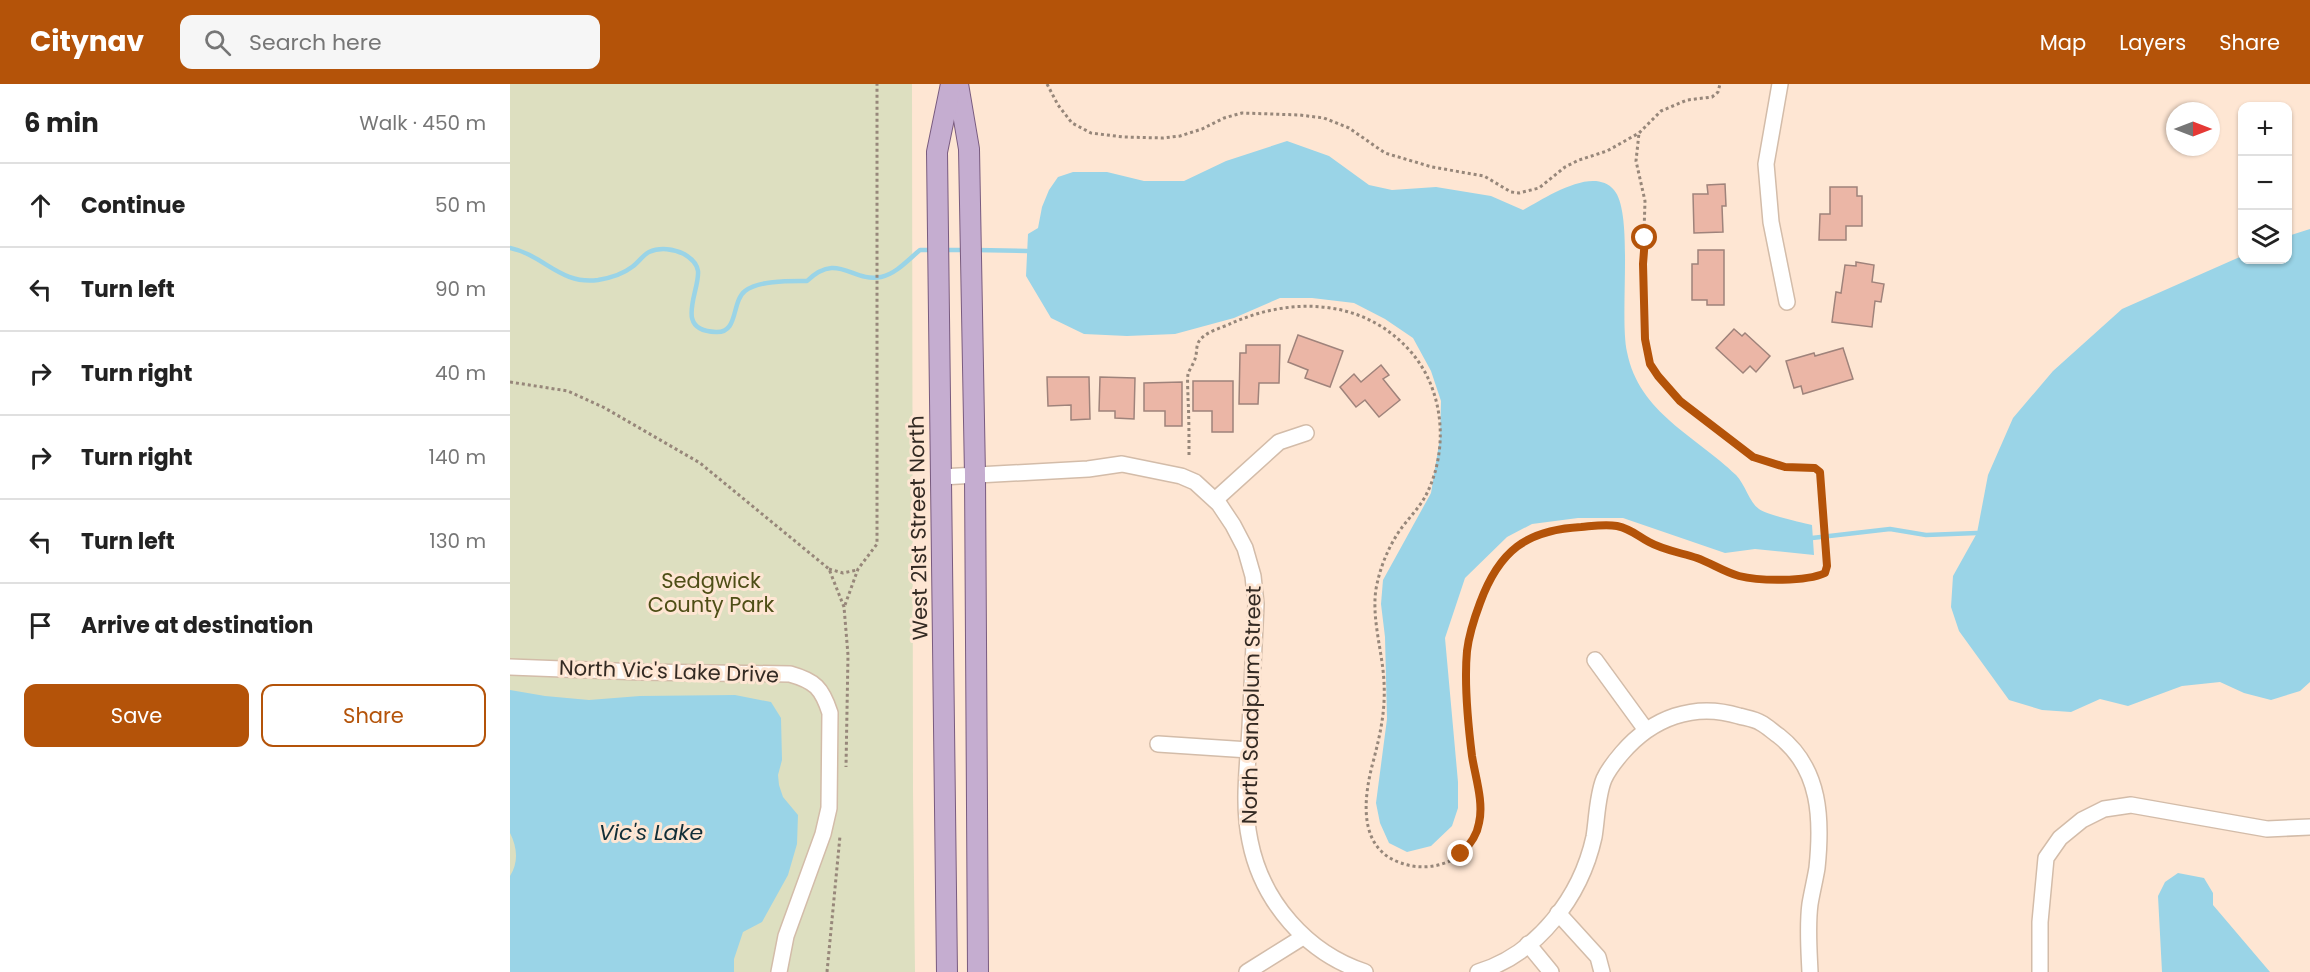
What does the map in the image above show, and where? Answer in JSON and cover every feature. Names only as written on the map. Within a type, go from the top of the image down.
[{"type":"main road","name":"West 21st Street North","points":[[947,972],[937,152],[951,84]]},
{"type":"main road","points":[[958,84],[969,149],[975,475],[978,972]]},
{"type":"street","points":[[1780,84],[1766,164],[1771,222],[1787,302]]},
{"type":"street","points":[[1215,500],[1278,442],[1306,433]]},
{"type":"street","name":"North Sandplum Street","points":[[941,477],[1088,469],[1122,464],[1181,476],[1195,482],[1220,504],[1245,548],[1253,576],[1256,604],[1246,802],[1249,840],[1255,863],[1279,907],[1303,937],[1326,955],[1365,972]]},
{"type":"street","points":[[1595,660],[1646,730]]},
{"type":"street","name":"North Vic's Lake Drive","points":[[510,667],[790,674],[806,679],[817,686],[830,712],[829,808],[824,834],[786,936],[779,972]]},
{"type":"street","points":[[1478,972],[1512,956],[1541,934],[1566,903],[1584,868],[1593,839],[1604,779],[1635,737],[1663,719],[1693,712],[1728,712],[1761,723],[1787,743],[1804,763],[1816,793],[1820,819],[1817,870],[1810,906],[1810,972]]},
{"type":"street","points":[[1158,744],[1249,750]]},
{"type":"street","points":[[2040,972],[2040,922],[2046,858],[2060,838],[2082,820],[2104,809],[2131,805],[2267,829],[2310,828]]},
{"type":"street","points":[[1558,914],[1598,957],[1602,972]]},
{"type":"street","points":[[1247,972],[1303,937]]},
{"type":"street","points":[[1528,944],[1551,972]]},
{"type":"path","points":[[844,607],[858,569],[877,544],[877,84]]},
{"type":"path","points":[[1047,84],[1058,105],[1072,123],[1091,133],[1163,138],[1180,136],[1202,129],[1224,118],[1242,114],[1300,115],[1324,118],[1349,128],[1385,153],[1432,167],[1484,176],[1511,192],[1519,193],[1539,188],[1565,167],[1607,151],[1639,133],[1661,111],[1686,100],[1712,97],[1718,92],[1720,84]]},
{"type":"path","points":[[1189,455],[1188,373],[1196,358],[1198,344],[1203,336],[1240,319],[1291,305],[1333,307],[1356,314],[1378,325],[1398,338],[1421,364],[1437,404],[1441,432],[1431,481],[1424,498],[1400,530],[1380,570],[1375,596],[1385,701],[1384,720],[1365,802],[1365,819],[1378,850],[1389,859],[1418,868],[1437,866],[1461,854],[1476,834],[1480,821],[1480,806],[1470,743],[1467,652],[1471,626],[1488,582],[1500,562],[1511,550],[1534,537],[1555,529],[1606,525],[1632,530],[1649,542],[1749,578],[1790,579],[1819,576],[1825,573],[1827,559],[1820,472],[1815,468],[1785,467],[1753,457],[1680,401],[1650,364],[1645,339],[1643,264],[1645,201],[1636,161],[1639,133]]},
{"type":"path","points":[[510,382],[568,391],[603,407],[700,464],[829,569],[851,573],[858,569]]},
{"type":"path","points":[[829,569],[844,607],[848,655],[845,776]]},
{"type":"path","points":[[827,972],[840,834]]},
{"type":"green space","name":"Sedgwick County Park","points":[[510,84],[912,84],[915,972],[510,972]]},
{"type":"water","points":[[1287,141],[1329,156],[1369,185],[1392,190],[1436,187],[1491,196],[1523,210],[1568,186],[1594,181],[1605,183],[1614,190],[1620,202],[1625,242],[1624,314],[1627,352],[1633,373],[1643,391],[1671,422],[1736,475],[1752,502],[1759,509],[1812,525],[1814,555],[1755,549],[1725,553],[1623,518],[1578,518],[1532,524],[1507,537],[1465,578],[1445,638],[1458,782],[1458,808],[1452,826],[1431,846],[1407,852],[1389,843],[1380,823],[1376,803],[1387,719],[1385,637],[1381,604],[1383,580],[1431,493],[1440,438],[1441,401],[1431,371],[1413,338],[1385,319],[1354,303],[1312,298],[1280,298],[1234,318],[1175,334],[1127,336],[1084,334],[1051,318],[1026,276],[1028,234],[1038,228],[1042,207],[1049,190],[1058,177],[1073,172],[1107,172],[1144,181],[1184,181],[1226,161]]},
{"type":"water","points":[[2310,229],[2310,682],[2300,691],[2271,700],[2244,693],[2220,682],[2182,686],[2128,706],[2100,699],[2071,712],[2042,710],[2009,700],[1959,631],[1951,607],[1953,576],[1977,533],[1988,475],[2013,418],[2053,371],[2122,309],[2238,258],[2238,264],[2292,264],[2292,235]]},
{"type":"water","name":"Vic's Lake","points":[[510,690],[589,700],[640,696],[735,695],[771,702],[781,718],[782,760],[778,775],[779,785],[783,797],[798,815],[797,844],[788,875],[762,922],[743,932],[734,959],[734,972],[510,972],[510,876],[515,865],[516,854],[510,833]]},
{"type":"water","points":[[2178,873],[2204,878],[2213,893],[2213,905],[2270,972],[2162,972],[2158,896],[2165,882]]},
{"type":"building","points":[[1725,184],[1726,206],[1722,206],[1723,232],[1694,233],[1693,194],[1708,194],[1707,185]]},
{"type":"building","points":[[1830,187],[1857,187],[1857,196],[1862,196],[1862,226],[1846,226],[1846,240],[1819,240],[1820,214],[1830,214]]},
{"type":"building","points":[[1698,250],[1724,250],[1724,305],[1707,305],[1707,300],[1692,300],[1692,264],[1698,264]]},
{"type":"building","points":[[1856,262],[1874,265],[1872,282],[1884,284],[1881,302],[1875,301],[1872,327],[1832,322],[1836,292],[1841,293],[1845,265],[1856,266]]},
{"type":"building","points":[[1734,329],[1742,336],[1745,333],[1770,356],[1756,372],[1750,366],[1743,373],[1716,348]]},
{"type":"building","points":[[1298,335],[1343,351],[1330,387],[1305,378],[1308,370],[1288,362]]},
{"type":"building","points":[[1246,345],[1280,345],[1279,383],[1259,383],[1258,404],[1239,404],[1240,353],[1246,353]]},
{"type":"building","points":[[1843,348],[1853,379],[1803,394],[1801,386],[1794,388],[1786,361]]},
{"type":"building","points":[[1381,365],[1389,375],[1383,379],[1400,400],[1379,417],[1365,400],[1356,407],[1340,387],[1354,374],[1361,382]]},
{"type":"building","points":[[1047,377],[1089,377],[1090,419],[1071,420],[1071,405],[1048,406]]},
{"type":"building","points":[[1100,377],[1135,378],[1134,419],[1115,418],[1115,411],[1099,411]]},
{"type":"building","points":[[1193,381],[1233,381],[1233,432],[1212,432],[1212,411],[1193,411]]},
{"type":"building","points":[[1182,382],[1182,426],[1165,426],[1165,411],[1144,411],[1144,383]]},
{"type":"waterway","points":[[510,248],[533,257],[562,274],[585,280],[598,280],[620,274],[653,250],[667,249],[680,252],[693,261],[698,271],[692,309],[695,325],[703,330],[716,332],[728,328],[741,296],[751,287],[775,282],[807,281],[818,272],[836,268],[871,278],[881,277],[897,270],[920,250],[934,250]]},
{"type":"waterway","points":[[943,250],[967,250]]},
{"type":"waterway","points":[[976,250],[1027,251]]},
{"type":"waterway","points":[[1812,538],[1890,529],[1926,535],[1977,533]]},
{"type":"route","points":[[1461,854],[1470,845],[1480,821],[1480,806],[1470,743],[1467,652],[1471,626],[1488,582],[1500,562],[1511,550],[1545,531],[1606,525],[1632,530],[1649,542],[1749,578],[1790,579],[1819,576],[1825,573],[1827,559],[1820,472],[1815,468],[1785,467],[1753,457],[1680,401],[1650,364],[1645,339],[1643,264],[1645,238]]}]
